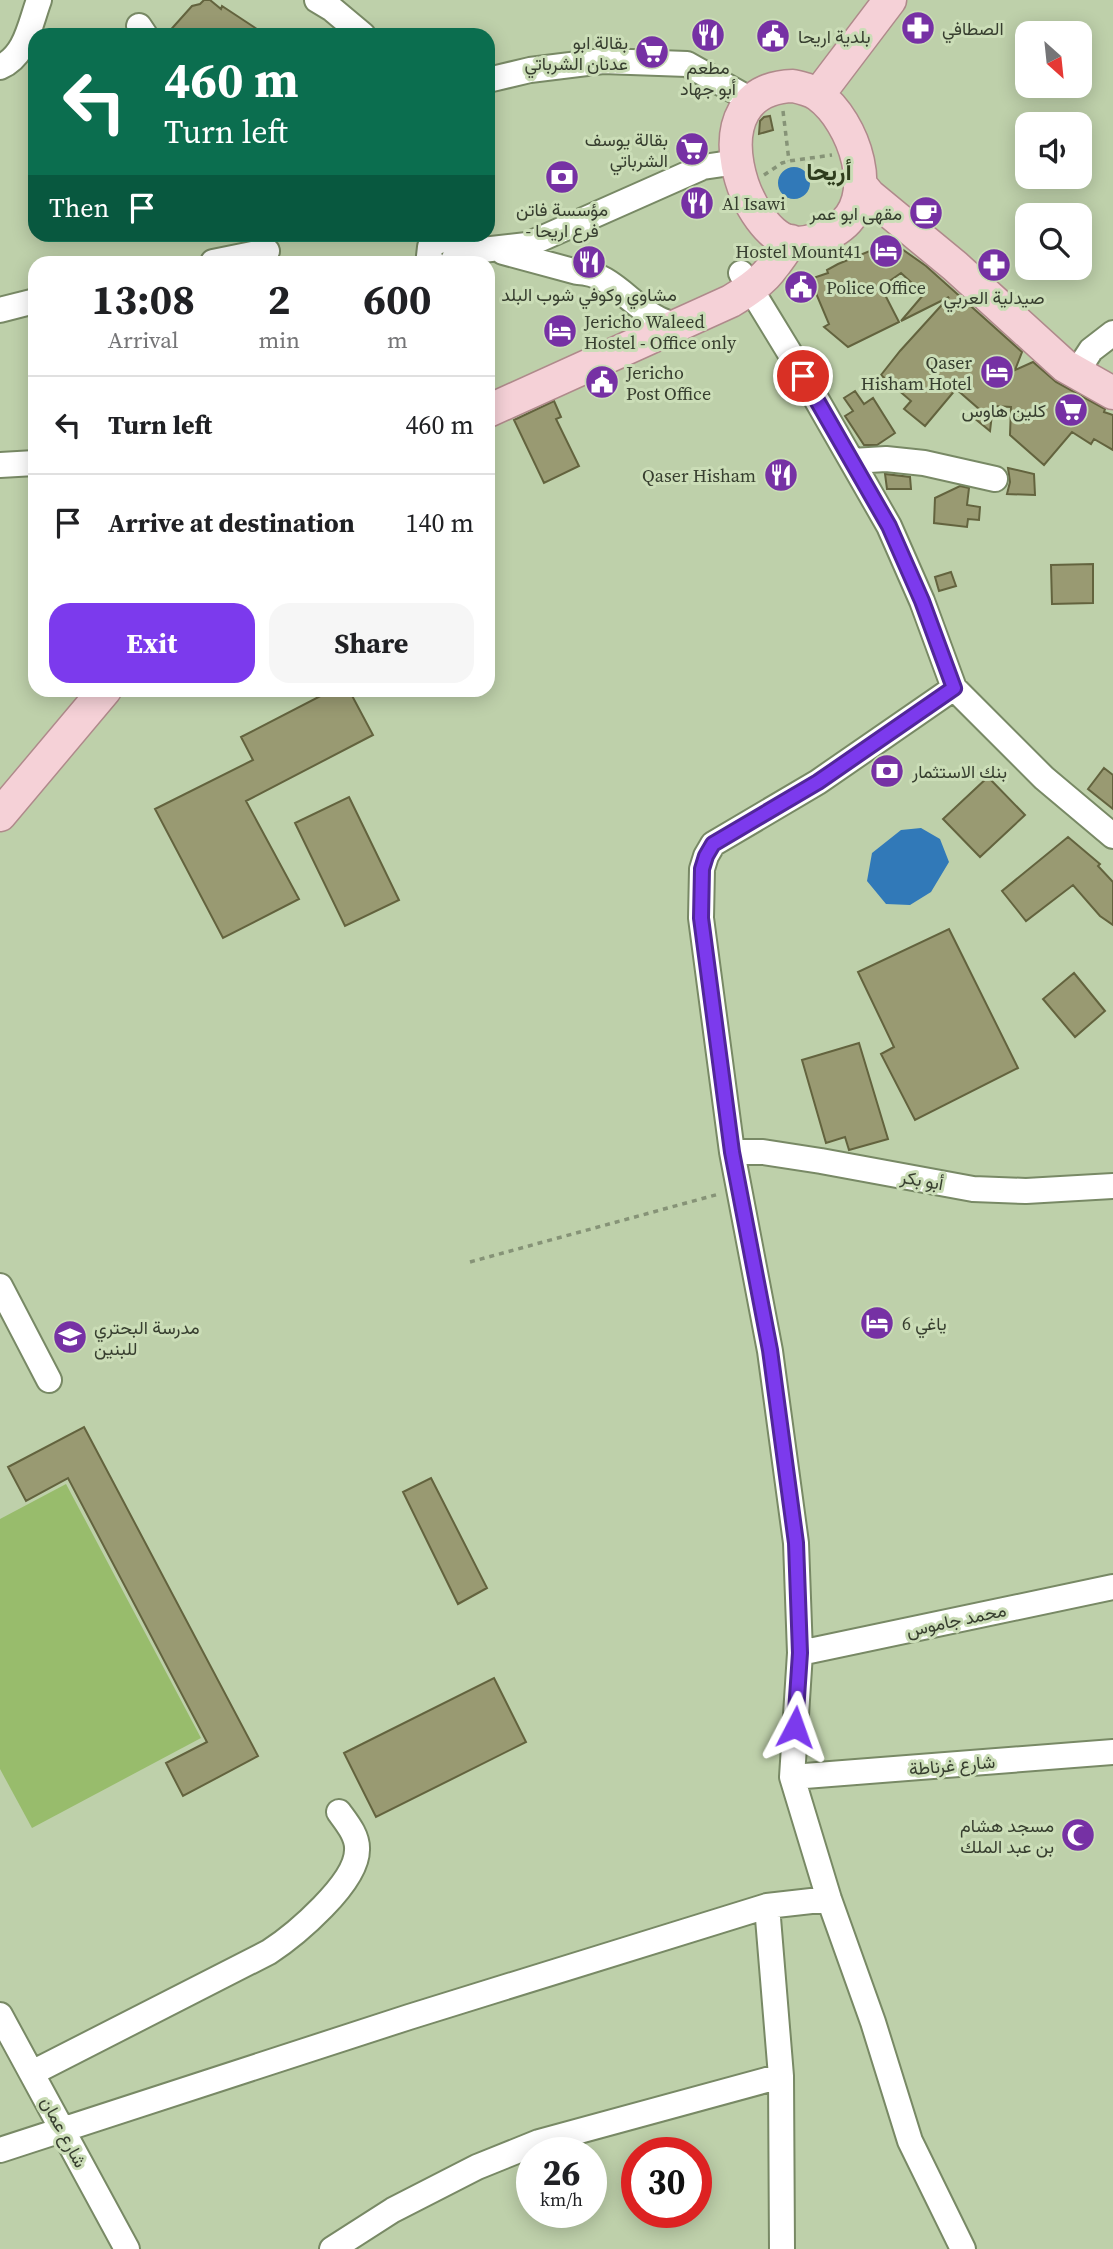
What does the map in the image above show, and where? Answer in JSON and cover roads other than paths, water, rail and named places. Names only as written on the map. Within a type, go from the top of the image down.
[{"type":"main road","points":[[818,95],[890,0]]},
{"type":"main road","points":[[793,86],[808,89],[818,95],[843,124],[855,153],[860,184],[858,204],[845,222],[827,235],[796,243],[782,236],[756,214],[741,175],[736,143],[738,123],[751,100],[764,91],[793,86]]},
{"type":"main road","points":[[860,184],[869,195],[1009,313],[1065,366],[1113,393]]},
{"type":"main road","points":[[845,222],[860,221],[925,241]]},
{"type":"main road","points":[[495,390],[665,321],[731,301],[747,280],[759,253],[782,236]]},
{"type":"main road","points":[[495,407],[665,321]]},
{"type":"main road","points":[[0,784],[73,697]]},
{"type":"main road","points":[[0,815],[99,697]]},
{"type":"street","points":[[28,28],[38,0]]},
{"type":"street","points":[[317,0],[355,28]]},
{"type":"street","points":[[0,66],[18,54],[28,29]]},
{"type":"street","points":[[495,78],[530,70],[603,61],[687,64],[751,100]]},
{"type":"street","points":[[436,254],[527,245],[703,167],[741,175]]},
{"type":"street","points":[[584,220],[571,244],[572,256],[577,265],[618,288],[665,321]]},
{"type":"street","points":[[488,249],[577,272],[589,272]]},
{"type":"street","points":[[250,256],[268,253]]},
{"type":"street","points":[[747,280],[889,526],[922,601],[954,688],[1044,778],[1113,836]]},
{"type":"street","points":[[0,310],[28,303]]},
{"type":"street","points":[[1076,373],[1091,350],[1113,333]]},
{"type":"street","points":[[852,461],[886,459],[924,463],[995,479]]},
{"type":"street","points":[[0,465],[28,463]]},
{"type":"street","points":[[954,688],[818,782],[713,844],[702,869],[701,918],[732,1152],[770,1350],[796,1543],[800,1653],[792,1777],[829,1899],[873,2022],[910,2140],[963,2249]]},
{"type":"street","name":"أبو بكر","points":[[732,1152],[763,1152],[973,1189],[1026,1191],[1113,1186]]},
{"type":"street","points":[[0,1286],[49,1380]]},
{"type":"street","name":"محمد جاموس","points":[[800,1653],[1113,1587]]},
{"type":"street","name":"شارع غرناطة","points":[[792,1777],[1113,1752]]},
{"type":"street","points":[[32,2073],[269,1952],[291,1937],[331,1898],[355,1861],[357,1851],[354,1835],[339,1812]]},
{"type":"street","points":[[0,2150],[409,2017],[767,1906],[829,1899]]},
{"type":"street","points":[[767,1906],[781,2076],[782,2249]]},
{"type":"street","name":"شارع عمان","points":[[0,2015],[127,2249]]},
{"type":"street","points":[[332,2249],[393,2210],[477,2167],[539,2142],[781,2076]]},
{"type":"water","points":[[794,167],[806,171],[810,183],[806,195],[794,199],[782,195],[778,183],[782,171]]},
{"type":"water","points":[[921,828],[940,839],[949,862],[931,892],[910,905],[886,904],[867,881],[872,853],[901,830]]},
{"type":"place","name":"الصطافي","points":[[918,28]]},
{"type":"place","name":"مطعم أبو جهاد","points":[[708,35]]},
{"type":"place","name":"بلدية اريحا","points":[[773,36]]},
{"type":"place","name":"بقالة ابو عدنان الشرباتي","points":[[652,52]]},
{"type":"place","name":"بقالة يوسف الشرباتي","points":[[692,149]]},
{"type":"place","name":"مؤسسة فاتن - فرع اريحا","points":[[562,177]]},
{"type":"place","name":"Al Isawi","points":[[697,203]]},
{"type":"place","name":"مقهى ابو عمر","points":[[926,213]]},
{"type":"place","name":"Hostel Mount41","points":[[886,251]]},
{"type":"place","name":"مشاوي وكوفي شوب البلد","points":[[589,262]]},
{"type":"place","name":"صيدلية العربي","points":[[994,265]]},
{"type":"place","name":"Police Office","points":[[801,287]]},
{"type":"place","name":"Jericho Waleed Hostel - Office only","points":[[560,331]]},
{"type":"place","name":"Qaser Hisham Hotel","points":[[997,372]]},
{"type":"place","name":"Jericho Post Office","points":[[602,382]]},
{"type":"place","name":"كلين هاوس","points":[[1071,410]]},
{"type":"place","name":"Qaser Hisham","points":[[781,475]]},
{"type":"place","name":"بنك الاستثمار","points":[[887,771]]},
{"type":"place","name":"ياغي 6","points":[[877,1323]]},
{"type":"place","name":"مدرسة البحتري للبنين","points":[[70,1337]]},
{"type":"place","name":"مسجد هشام بن عبد الملك","points":[[1078,1835]]},
{"type":"district","name":"أريحا","points":[[829,171]]}]
